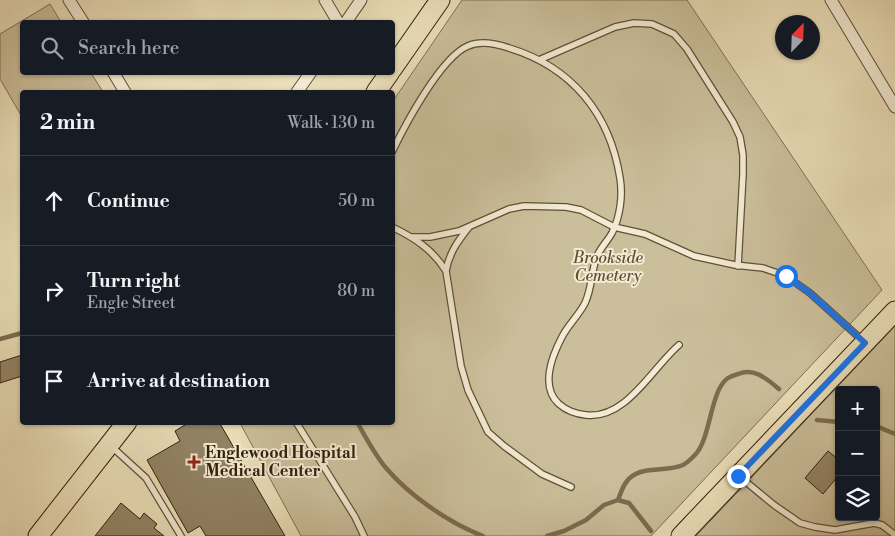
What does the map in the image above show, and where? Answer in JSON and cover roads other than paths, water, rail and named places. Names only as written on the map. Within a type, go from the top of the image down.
[{"type":"main road","points":[[395,65],[440,0]]},
{"type":"main road","points":[[377,90],[388,75]]},
{"type":"main road","points":[[681,536],[895,311]]},
{"type":"main road","points":[[38,536],[125,425]]},
{"type":"street","points":[[69,0],[82,20]]},
{"type":"street","points":[[325,0],[337,20]]},
{"type":"street","points":[[347,20],[362,0]]},
{"type":"street","points":[[831,0],[895,107]]},
{"type":"street","points":[[115,75],[124,90]]},
{"type":"street","points":[[299,90],[309,75]]},
{"type":"lane","points":[[539,60],[614,27],[634,23],[652,24],[674,34],[687,49],[733,122],[740,137],[743,155],[743,174],[738,266]]},
{"type":"lane","points":[[395,146],[420,102],[443,68],[456,53],[469,45],[482,43],[499,45],[516,50],[554,67],[569,79],[605,125],[614,148],[621,180],[619,212],[614,227],[596,259],[593,280],[585,303],[562,337],[558,347],[549,377],[552,396],[562,406],[577,414],[601,415],[614,411],[628,400],[679,345]]},
{"type":"lane","points":[[411,237],[420,238],[460,231],[509,209],[566,206],[581,210],[614,227],[644,234],[694,256],[738,266],[762,268],[786,276],[810,293],[865,343]]},
{"type":"lane","points":[[471,226],[454,248],[447,262],[446,271],[461,366],[468,390],[488,432],[542,474],[571,487]]},
{"type":"lane","points":[[395,229],[429,249],[439,259],[446,271]]},
{"type":"lane","points":[[298,425],[355,517],[364,536]]},
{"type":"lane","points":[[109,445],[146,478],[181,536]]},
{"type":"lane","points":[[738,476],[774,506],[800,523],[834,533],[874,523],[882,525],[895,535]]},
{"type":"waterway","points":[[0,339],[20,334]]},
{"type":"waterway","points":[[547,536],[564,531],[586,520],[604,505],[618,500],[623,487],[631,477],[643,471],[683,465],[695,455],[704,438],[718,393],[722,384],[728,378],[744,372],[755,373],[779,389]]},
{"type":"waterway","points":[[817,420],[835,422]]},
{"type":"waterway","points":[[359,425],[382,463],[406,489],[431,508],[457,524],[483,536]]},
{"type":"waterway","points":[[880,428],[895,434]]},
{"type":"waterway","points":[[618,500],[629,503],[651,531]]},
{"type":"place","name":"Englewood Hospital Medical Center","points":[[194,462]]},
{"type":"park label","name":"Brookside Cemetery","points":[[608,267]]}]
